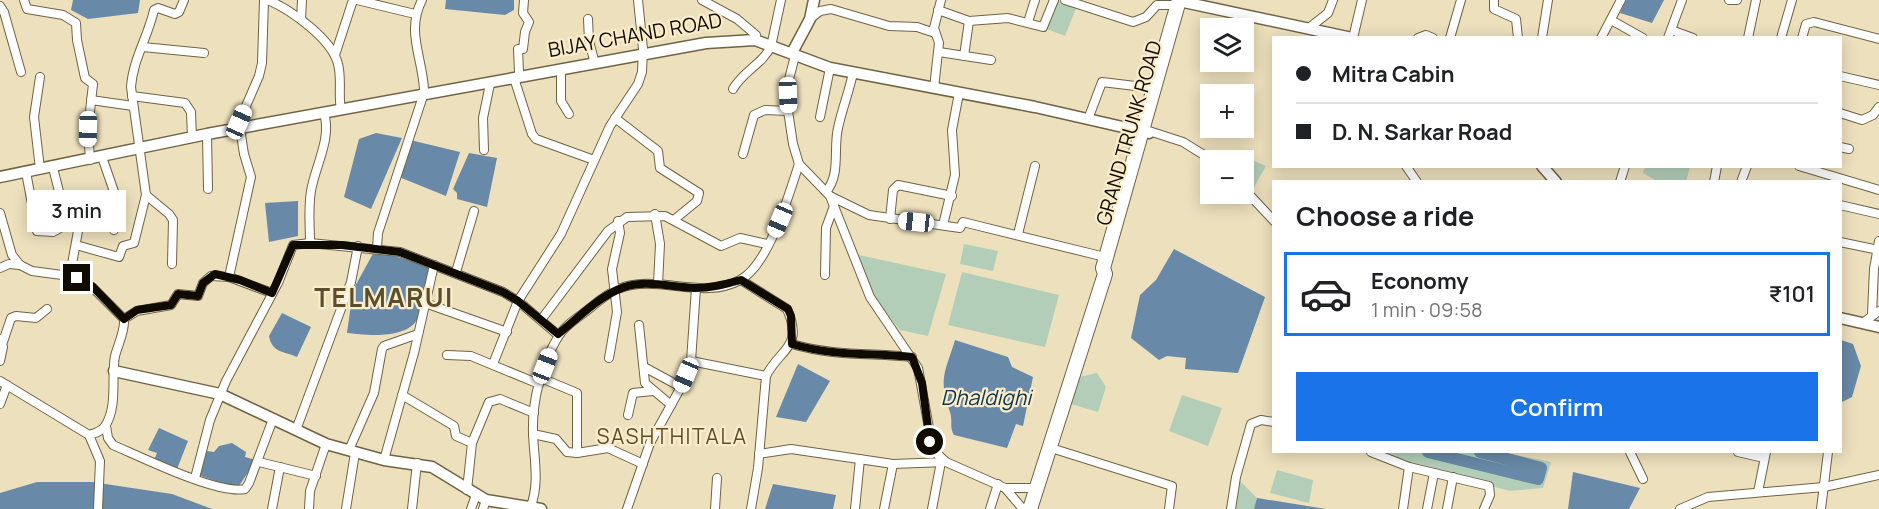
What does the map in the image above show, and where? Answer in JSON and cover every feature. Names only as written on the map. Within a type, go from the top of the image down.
[{"type":"highway","name":"GRAND TRUNK ROAD","points":[[1030,509],[1105,274],[1103,268],[1105,257],[1146,130],[1152,88],[1182,2]]},
{"type":"highway","name":"GRAND TRUNK ROAD","points":[[1105,274],[1111,270],[1146,130],[1182,2]]},
{"type":"main road","points":[[794,54],[810,19],[814,0]]},
{"type":"main road","points":[[1182,2],[1344,36]]},
{"type":"main road","name":"BIJAY CHAND ROAD","points":[[424,92],[490,84],[517,75],[561,71],[675,42],[756,35],[771,44],[830,68],[1090,116]]},
{"type":"main road","name":"BIJAY CHAND ROAD","points":[[0,177],[140,150],[207,134],[594,60],[743,40],[771,44]]},
{"type":"main road","name":"BIJAY CHAND ROAD","points":[[794,54],[934,86],[1090,116]]},
{"type":"main road","points":[[1090,116],[1146,130]]},
{"type":"main road","points":[[1544,168],[1554,180]]},
{"type":"main road","points":[[1842,318],[1872,316],[1879,327]]},
{"type":"main road","points":[[114,371],[220,394],[326,444],[384,460],[417,463],[444,473],[478,498],[534,509]]},
{"type":"street","points":[[24,0],[27,9],[63,15],[76,22],[77,40],[85,78],[93,84],[88,144],[90,160]]},
{"type":"street","points":[[76,245],[119,257],[123,246],[134,243],[146,195],[133,106],[132,69],[143,47],[156,9],[175,14],[179,12],[184,0]]},
{"type":"street","points":[[229,277],[251,177],[239,122],[259,76],[262,63],[266,0],[308,22],[335,56],[340,75],[341,110]]},
{"type":"street","points":[[301,19],[302,0]]},
{"type":"street","points":[[335,56],[353,0],[415,14]]},
{"type":"street","points":[[377,248],[378,233],[424,92],[415,41],[415,14],[422,0]]},
{"type":"street","points":[[524,0],[523,13],[529,22],[523,49],[518,49],[517,75],[532,134],[536,139],[594,160]]},
{"type":"street","points":[[493,364],[518,301],[561,234],[615,118],[638,84],[642,72],[642,52],[638,0]]},
{"type":"street","points":[[702,0],[736,19],[756,35]]},
{"type":"street","points":[[733,89],[744,73],[766,56],[777,31],[781,0]]},
{"type":"street","points":[[934,86],[939,52],[935,33],[941,0]]},
{"type":"street","points":[[1028,22],[1035,0]]},
{"type":"street","points":[[938,10],[969,21],[996,17],[1043,27],[1054,0]]},
{"type":"street","points":[[1065,0],[1133,22],[1146,17],[1157,5],[1182,2]]},
{"type":"street","points":[[1309,28],[1329,13],[1333,0]]},
{"type":"street","points":[[1353,36],[1362,0]]},
{"type":"street","points":[[1451,36],[1461,0]]},
{"type":"street","points":[[1494,0],[1494,9],[1516,19],[1518,36]]},
{"type":"street","points":[[1542,36],[1548,0]]},
{"type":"street","points":[[1602,36],[1621,0]]},
{"type":"street","points":[[1670,34],[1682,0]]},
{"type":"street","points":[[1729,0],[1737,0]]},
{"type":"street","points":[[1748,36],[1756,0]]},
{"type":"street","points":[[1782,36],[1792,0]]},
{"type":"street","points":[[0,6],[4,12],[21,72]]},
{"type":"street","points":[[810,19],[820,11],[831,9],[889,26],[917,27],[935,33]]},
{"type":"street","points":[[588,18],[590,49],[594,60]]},
{"type":"street","points":[[1611,20],[1639,36]]},
{"type":"street","points":[[963,56],[969,21]]},
{"type":"street","points":[[1803,36],[1806,24],[1814,21],[1879,39]]},
{"type":"street","points":[[143,47],[204,53]]},
{"type":"street","points":[[939,52],[991,60]]},
{"type":"street","points":[[794,54],[789,79],[788,111],[793,144],[799,164],[828,194],[870,297],[912,357],[922,383],[930,442],[933,450],[944,462]]},
{"type":"street","points":[[820,117],[830,68]]},
{"type":"street","points":[[561,71],[561,100],[569,114]]},
{"type":"street","points":[[828,194],[837,163],[838,128],[853,73]]},
{"type":"street","points":[[1842,76],[1879,85]]},
{"type":"street","points":[[40,77],[34,117],[40,170]]},
{"type":"street","points":[[1090,116],[1102,82],[1152,88]]},
{"type":"street","points":[[484,150],[483,118],[490,84]]},
{"type":"street","points":[[943,225],[952,196],[955,175],[952,129],[958,93]]},
{"type":"street","points":[[132,96],[186,103],[191,112],[192,138]]},
{"type":"street","points":[[91,100],[133,106]]},
{"type":"street","points":[[1842,114],[1863,120],[1873,115],[1879,107]]},
{"type":"street","points":[[743,154],[754,115],[765,110],[788,111]]},
{"type":"street","points":[[310,243],[311,194],[326,135],[327,122],[324,113]]},
{"type":"street","points":[[615,118],[658,151],[660,168],[699,193],[697,201],[675,219]]},
{"type":"street","points":[[1146,130],[1183,142],[1200,153]]},
{"type":"street","points":[[207,134],[207,189]]},
{"type":"street","points":[[102,157],[118,206],[114,230]]},
{"type":"street","points":[[534,509],[537,480],[533,434],[534,413],[540,381],[558,334],[600,300],[616,291],[641,284],[696,288],[719,286],[741,280],[767,244],[785,208],[799,164]]},
{"type":"street","points":[[1018,234],[1035,166]]},
{"type":"street","points":[[26,172],[37,231],[53,232],[57,231],[62,222],[62,200],[53,167]]},
{"type":"street","points":[[1806,168],[1879,190]]},
{"type":"street","points":[[890,219],[893,190],[898,185],[952,196]]},
{"type":"street","points":[[828,194],[858,210],[890,219],[960,228],[963,222],[1105,257]]},
{"type":"street","points":[[70,275],[76,245],[81,195]]},
{"type":"street","points":[[146,195],[173,220],[172,264]]},
{"type":"street","points":[[1254,200],[1272,219]]},
{"type":"street","points":[[1842,205],[1879,214]]},
{"type":"street","points":[[825,275],[826,228],[834,206]]},
{"type":"street","points":[[456,272],[474,211]]},
{"type":"street","points":[[0,213],[12,255],[20,265]]},
{"type":"street","points":[[541,320],[618,221],[627,217],[655,214],[675,219],[715,244],[727,245],[733,239],[740,238],[767,244]]},
{"type":"street","points":[[655,214],[660,244],[658,284]]},
{"type":"street","points":[[609,358],[617,312],[612,269],[620,234],[618,221]]},
{"type":"street","points":[[1872,316],[1879,241]]},
{"type":"street","points":[[1842,242],[1878,250]]},
{"type":"street","points":[[195,478],[220,394],[272,293],[293,245],[310,243],[358,246],[400,252],[456,272],[518,301],[558,334]]},
{"type":"street","points":[[296,430],[351,282],[358,246]]},
{"type":"street","points":[[0,268],[9,264],[20,265],[32,271],[70,275],[93,287],[124,319]]},
{"type":"street","points":[[384,460],[434,265]]},
{"type":"street","points":[[272,293],[229,277],[211,276],[203,283],[198,296],[178,294],[171,305],[137,310],[124,319],[106,426],[108,438],[113,445],[229,490],[245,489],[259,462],[273,419]]},
{"type":"street","points":[[741,280],[788,309],[791,316],[792,344],[766,376],[751,509]]},
{"type":"street","points":[[627,509],[650,442],[681,387],[691,361],[696,288]]},
{"type":"street","points":[[425,303],[507,332]]},
{"type":"street","points":[[0,361],[1,340],[11,318],[36,318],[47,309]]},
{"type":"street","points":[[639,325],[645,383],[671,405]]},
{"type":"street","points":[[346,509],[352,452],[374,393],[382,349],[384,346],[418,334]]},
{"type":"street","points":[[792,344],[818,352],[912,357]]},
{"type":"street","points":[[899,356],[904,344]]},
{"type":"street","points":[[447,355],[471,356],[577,393],[577,453]]},
{"type":"street","points":[[691,361],[766,376]]},
{"type":"street","points":[[644,367],[681,387]]},
{"type":"street","points":[[0,404],[4,383],[89,435],[100,461],[98,509]]},
{"type":"street","points":[[628,415],[633,393],[653,391]]},
{"type":"street","points":[[402,395],[451,424],[456,436],[472,443]]},
{"type":"street","points":[[471,509],[478,498],[472,443],[492,399],[500,399],[534,413]]},
{"type":"street","points":[[1231,509],[1236,477],[1251,424],[1261,420],[1272,422]]},
{"type":"street","points":[[89,435],[106,426]]},
{"type":"street","points":[[533,434],[556,439],[562,448],[577,453],[608,448],[643,464]]},
{"type":"street","points":[[309,509],[310,491],[326,444]]},
{"type":"street","points":[[1051,448],[1172,486],[1169,509]]},
{"type":"street","points":[[759,454],[791,449],[893,464],[944,462],[1002,486],[1037,488]]},
{"type":"street","points":[[1374,453],[1409,467],[1491,488],[1484,509]]},
{"type":"street","points":[[1630,453],[1643,479]]},
{"type":"street","points":[[1747,453],[1765,455],[1758,492]]},
{"type":"street","points":[[1821,509],[1828,453]]},
{"type":"street","points":[[855,509],[860,459]]},
{"type":"street","points":[[259,462],[316,476]]},
{"type":"street","points":[[932,509],[944,462]]},
{"type":"street","points":[[412,509],[417,463]]},
{"type":"street","points":[[884,509],[893,464]]},
{"type":"street","points":[[272,509],[280,467]]},
{"type":"street","points":[[1403,509],[1409,467]]},
{"type":"street","points":[[1427,509],[1434,473]]},
{"type":"street","points":[[1686,507],[1708,497],[1824,486],[1879,475]]},
{"type":"street","points":[[1447,509],[1453,477]]},
{"type":"street","points":[[715,509],[717,478]]},
{"type":"street","points":[[990,509],[1002,486]]},
{"type":"street","points":[[1002,486],[1023,509]]},
{"type":"green space","points":[[1056,0],[1076,8],[1065,36],[1044,28]]},
{"type":"green space","points":[[1254,161],[1266,166],[1254,187]]},
{"type":"green space","points":[[1644,168],[1690,168],[1687,180],[1655,180],[1643,173]]},
{"type":"green space","points":[[964,244],[998,251],[993,271],[960,264]]},
{"type":"green space","points":[[859,255],[946,274],[928,336],[900,330],[871,294]]},
{"type":"green space","points":[[962,272],[1059,295],[1045,347],[948,325]]},
{"type":"green space","points":[[1097,373],[1106,387],[1098,412],[1071,404],[1079,377]]},
{"type":"green space","points":[[1182,395],[1222,408],[1208,446],[1169,431]]},
{"type":"green space","points":[[1372,453],[1507,453],[1551,462],[1543,488],[1510,491],[1382,458]]},
{"type":"green space","points":[[1277,470],[1313,480],[1309,503],[1270,493]]},
{"type":"green space","points":[[1237,478],[1257,498],[1254,509],[1232,509]]},
{"type":"water","points":[[73,0],[140,0],[138,13],[88,19],[71,10]]},
{"type":"water","points":[[446,0],[514,0],[514,10],[505,15],[445,9]]},
{"type":"water","points":[[1626,0],[1664,0],[1652,23],[1620,13]]},
{"type":"water","points":[[376,133],[402,138],[371,209],[344,197],[359,139]]},
{"type":"water","points":[[410,140],[460,152],[446,196],[399,177]]},
{"type":"water","points":[[469,153],[497,158],[487,207],[457,199],[457,193],[453,189]]},
{"type":"water","points":[[298,201],[298,236],[269,242],[265,203]]},
{"type":"water","points":[[1174,249],[1265,297],[1238,373],[1185,369],[1186,358],[1167,356],[1159,360],[1131,338],[1140,295],[1156,280]]},
{"type":"water","points":[[375,250],[430,267],[418,318],[413,325],[396,333],[375,335],[347,333],[353,290]]},
{"type":"water","points":[[282,313],[311,327],[297,357],[279,351],[271,342],[269,336]]},
{"type":"water","name":"Dhaldighi","points":[[955,340],[1008,357],[1012,367],[1033,377],[1023,426],[1016,424],[1007,448],[954,435],[944,391],[944,376]]},
{"type":"water","points":[[1842,340],[1853,344],[1861,366],[1852,397],[1842,402]]},
{"type":"water","points":[[798,364],[830,381],[806,422],[776,417]]},
{"type":"water","points":[[159,428],[188,441],[177,469],[154,460],[157,453],[148,450]]},
{"type":"water","points":[[232,443],[246,452],[245,457],[256,460],[237,489],[199,475],[207,451],[214,452],[219,446]]},
{"type":"water","points":[[1573,472],[1640,488],[1629,509],[1568,509]]},
{"type":"water","points":[[37,482],[92,482],[172,494],[212,509],[0,509],[0,493]]},
{"type":"water","points":[[773,484],[836,495],[833,509],[765,509]]},
{"type":"water","points":[[1257,498],[1326,509],[1254,509]]},
{"type":"waterway","points":[[1432,453],[1538,479],[1541,468],[1484,453]]},
{"type":"district","name":"TELMARUI","points":[[384,298]]},
{"type":"district","name":"SASHTHITALA","points":[[672,437]]},
{"type":"route","points":[[77,278],[93,287],[124,319],[137,310],[171,305],[178,294],[198,296],[203,283],[215,274],[240,280],[272,293],[293,245],[310,243],[377,248],[400,252],[476,279],[518,301],[558,334],[600,300],[619,289],[641,284],[696,288],[719,286],[741,280],[788,309],[791,316],[792,344],[818,352],[871,357],[912,357],[922,383],[930,442]]}]
